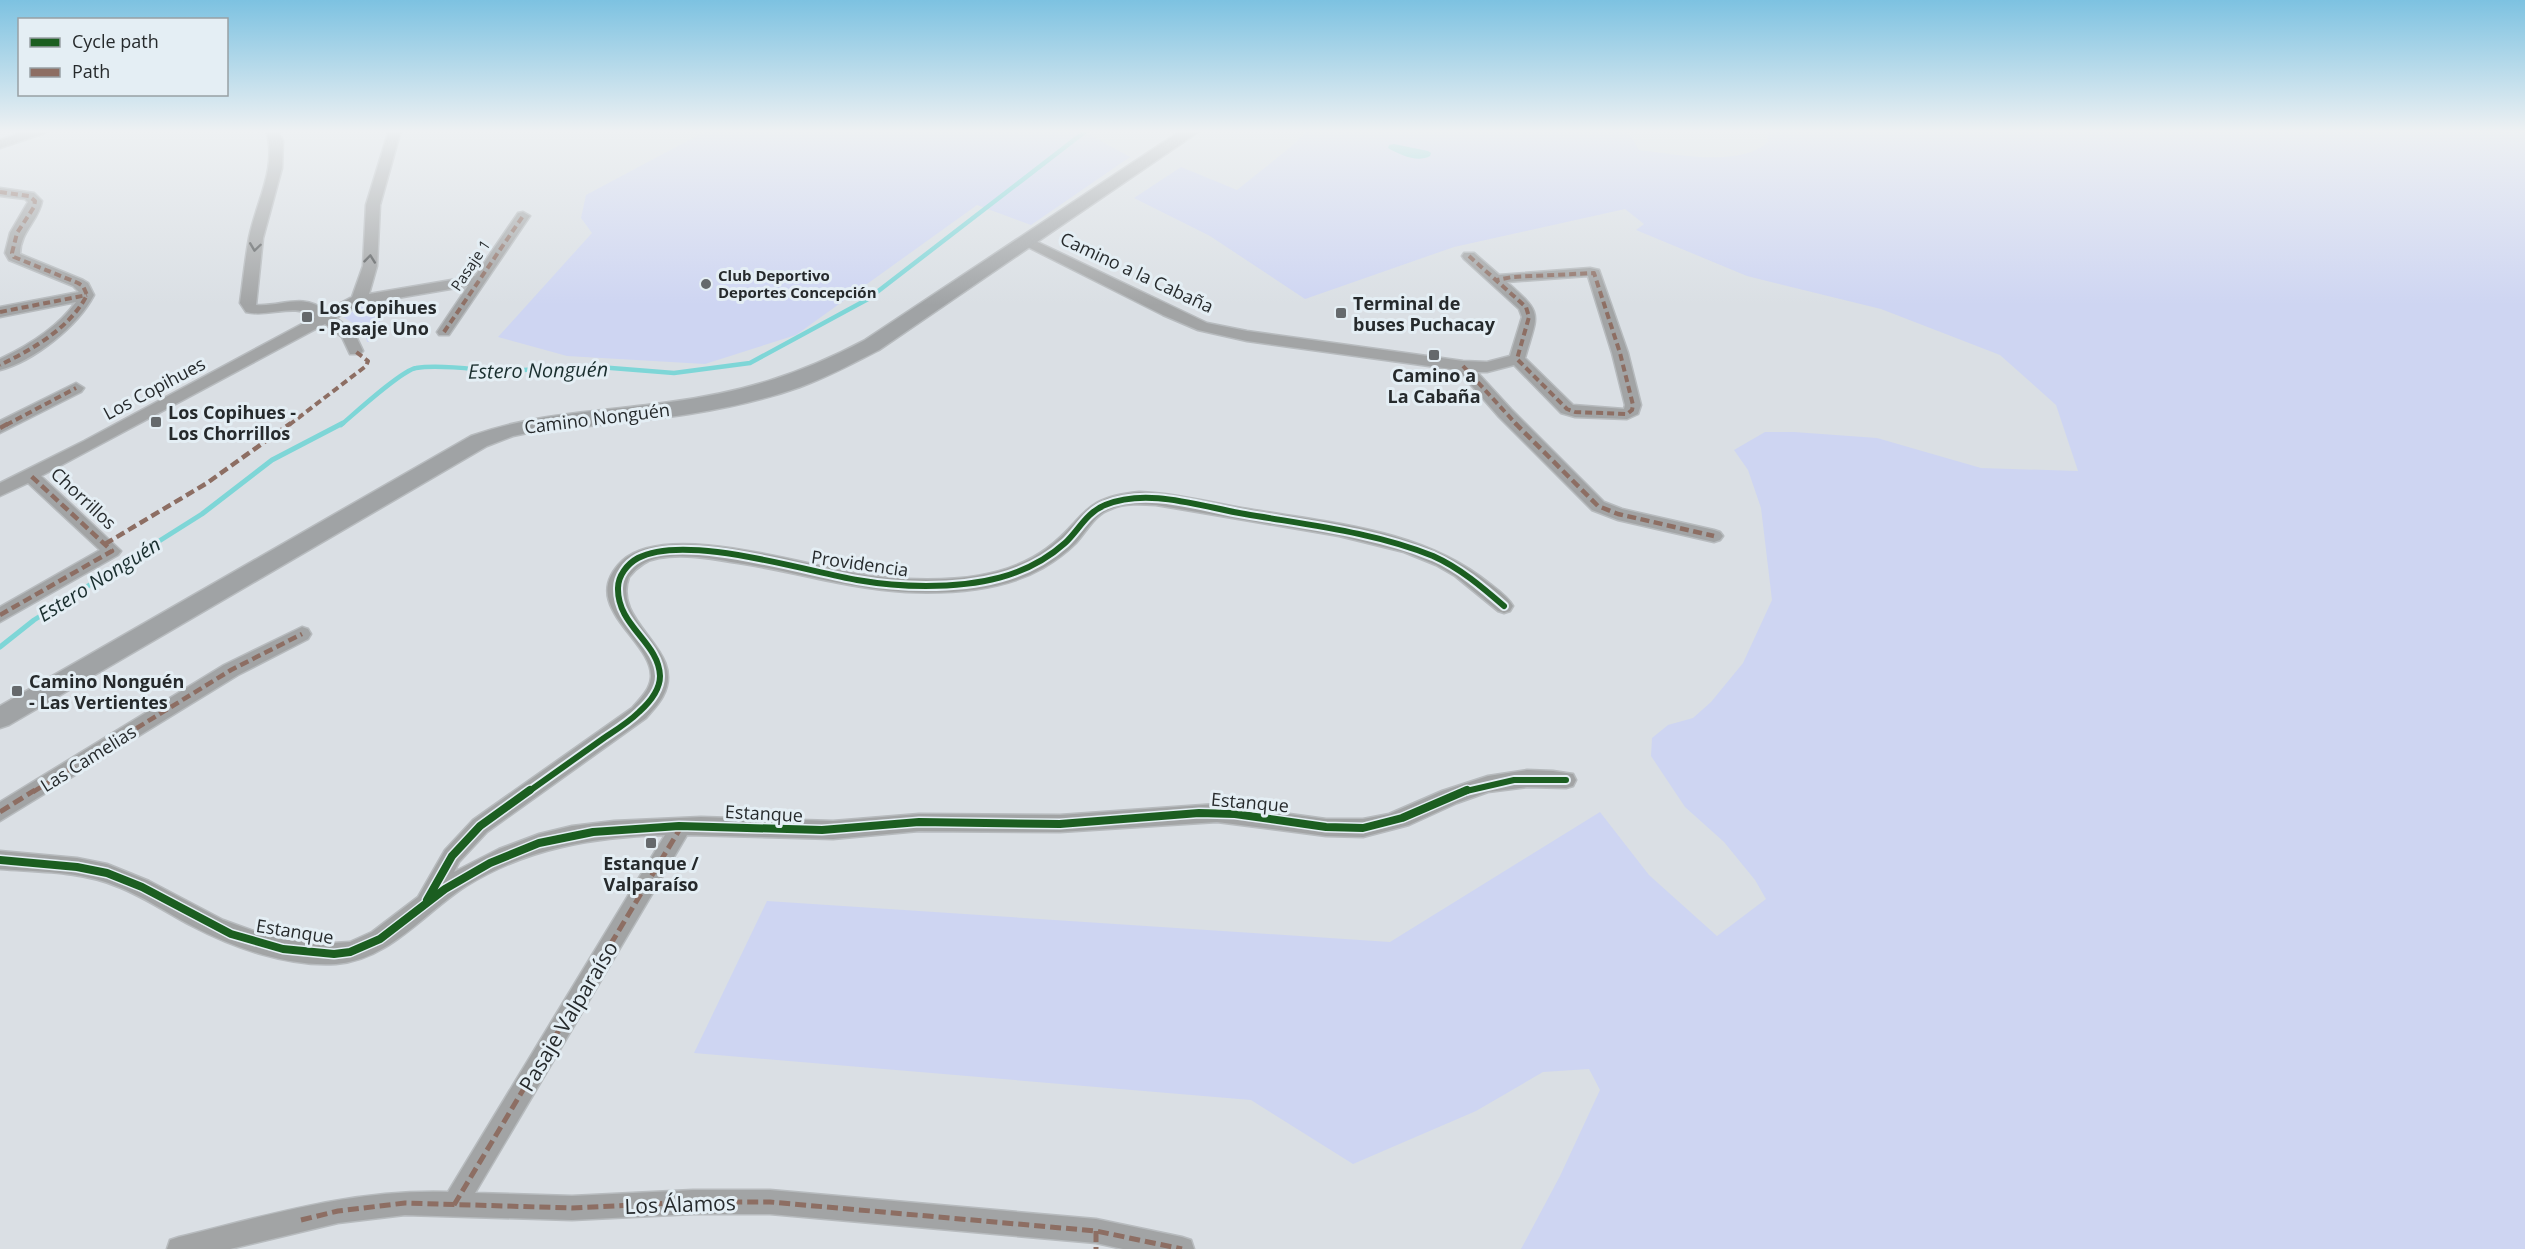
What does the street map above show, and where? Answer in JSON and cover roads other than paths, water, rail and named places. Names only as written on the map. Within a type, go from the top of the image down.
[{"type":"main road","name":"Camino Nonguén","points":[[0,718],[471,445],[523,427],[731,400],[801,381],[841,363],[872,345],[1106,188]]},
{"type":"street","points":[[270,188],[256,237],[247,303],[251,309],[260,310],[304,305],[349,335],[355,351]]},
{"type":"street","points":[[358,300],[367,279],[371,260],[372,207],[378,188]]},
{"type":"street","points":[[0,192],[29,196],[35,201],[14,241],[12,254],[14,257],[78,283],[83,286],[87,295]]},
{"type":"street","name":"Pasaje 1","points":[[444,332],[523,216]]},
{"type":"street","name":"Camino a la Cabaña","points":[[1027,241],[1168,312],[1203,327],[1247,336],[1463,366],[1487,367],[1517,359]]},
{"type":"street","points":[[1469,256],[1526,307],[1529,318],[1517,359],[1567,409],[1575,412],[1627,414],[1632,410],[1620,353],[1594,273],[1512,277],[1497,280]]},
{"type":"street","name":"Los Copihues","points":[[0,490],[358,300],[479,280]]},
{"type":"street","points":[[0,312],[87,295]]},
{"type":"street","points":[[0,365],[50,334],[80,307],[87,295]]},
{"type":"street","points":[[1463,366],[1505,413],[1598,506],[1618,514],[1714,536]]},
{"type":"street","points":[[0,428],[76,388]]},
{"type":"street","name":"Chorrillos","points":[[0,615],[112,551],[30,475]]},
{"type":"street","name":"Providencia","points":[[426,903],[452,856],[480,826],[639,713],[653,699],[660,682],[658,665],[654,655],[623,614],[617,596],[618,581],[626,569],[637,559],[650,553],[669,550],[709,551],[882,584],[927,586],[975,583],[1013,575],[1041,562],[1066,542],[1099,507],[1117,501],[1155,500],[1334,528],[1430,555],[1463,572],[1504,606]]},
{"type":"street","name":"Las Camelias","points":[[0,812],[231,670],[302,634]]},
{"type":"street","name":"Estanque","points":[[0,860],[103,872],[130,882],[233,934],[275,946],[327,953],[347,953],[374,943],[426,903],[472,872],[526,847],[570,835],[681,827],[832,830],[924,822],[1078,823],[1195,813],[1224,813],[1328,827],[1363,828],[1401,819],[1464,791],[1496,782],[1530,778],[1566,780]]},
{"type":"street","name":"Pasaje Valparaíso","points":[[454,1205],[681,827]]},
{"type":"street","name":"Los Álamos","points":[[179,1249],[338,1211],[405,1203],[572,1208],[693,1202],[770,1202],[1182,1249]]},
{"type":"waterway","name":"Estero Nonguén","points":[[341,425],[400,376],[416,368],[454,367],[491,372],[586,366],[674,373],[750,363],[868,299],[1011,188]]},
{"type":"waterway","name":"Estero Nonguén","points":[[0,647],[34,620],[202,514],[272,460],[343,423]]},
{"type":"place","name":"Club Deportivo Deportes Concepción","points":[[706,284]]},
{"type":"place","name":"Terminal de buses Puchacay","points":[[1341,313]]},
{"type":"place","name":"Los Copihues - Pasaje Uno","points":[[307,317]]},
{"type":"place","name":"Camino a La Cabaña","points":[[1434,355]]},
{"type":"place","name":"Los Copihues - Los Chorrillos","points":[[156,422]]},
{"type":"place","name":"Camino Nonguén - Las Vertientes","points":[[17,691]]},
{"type":"place","name":"Estanque / Valparaíso","points":[[651,843]]}]
